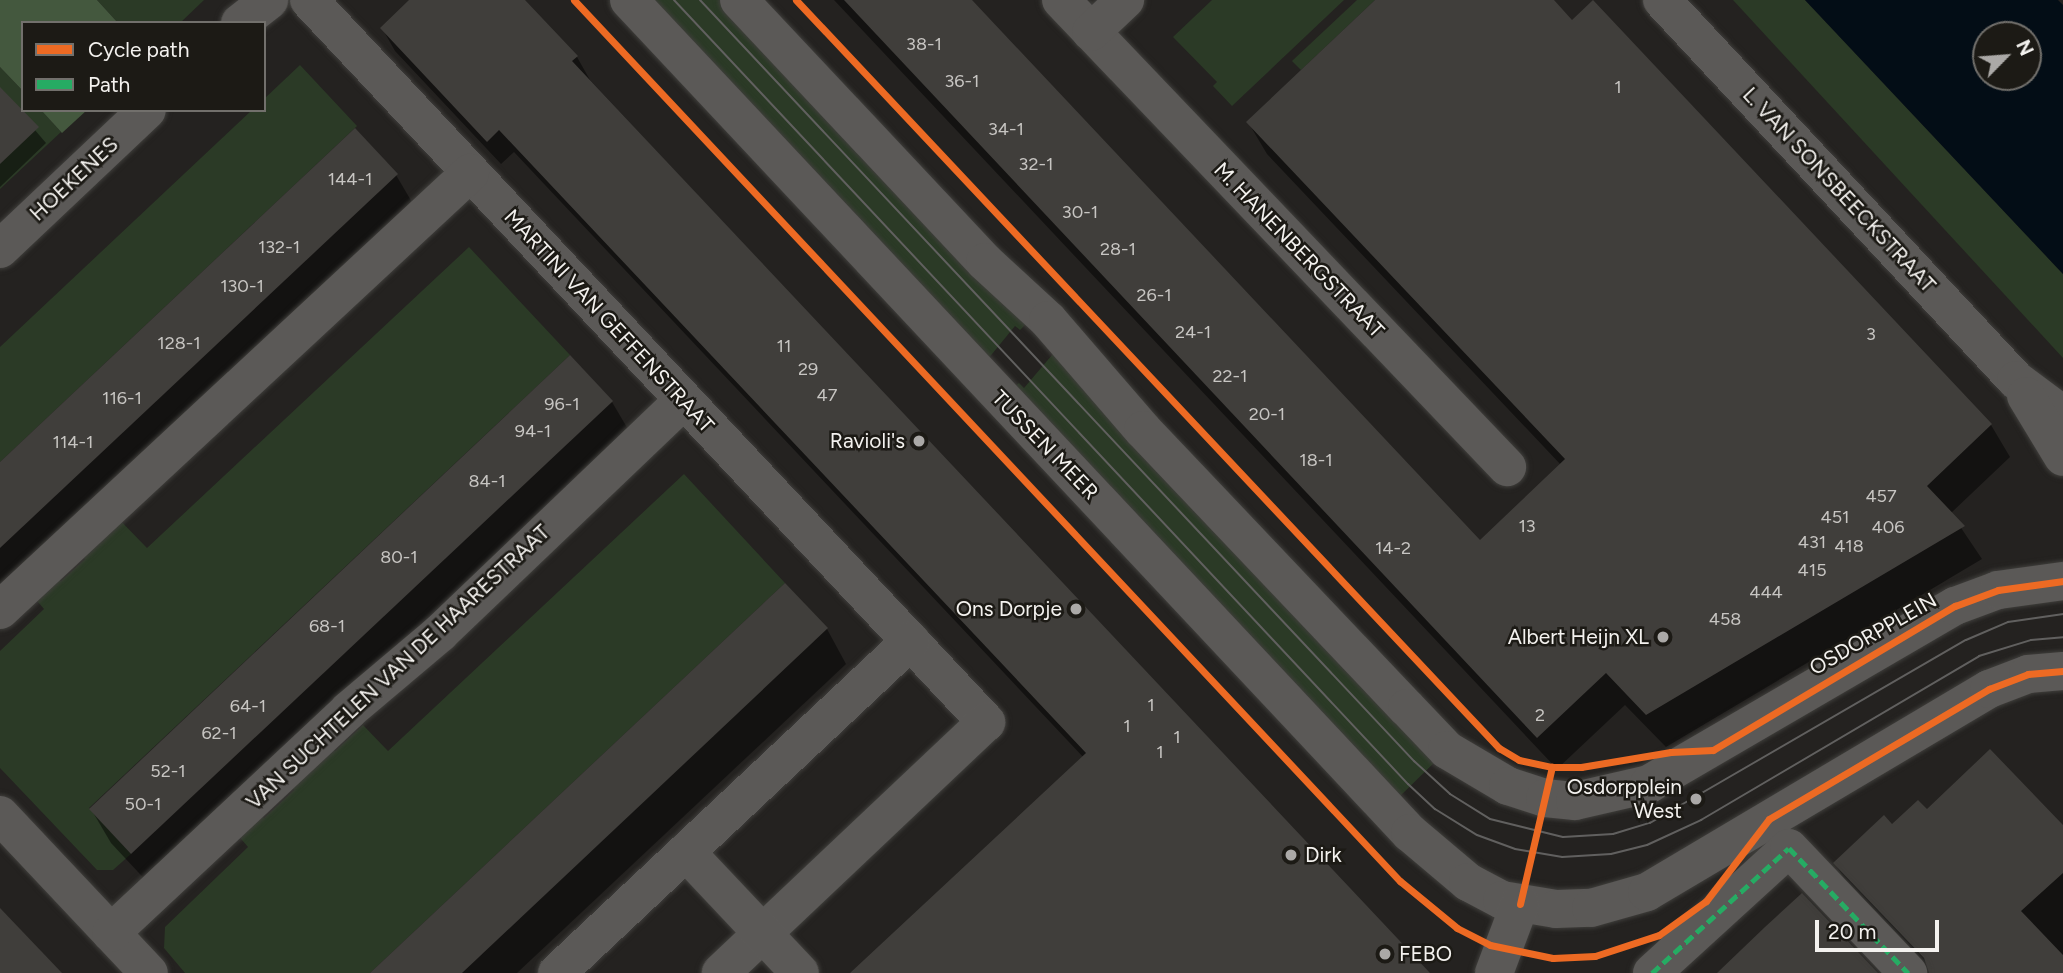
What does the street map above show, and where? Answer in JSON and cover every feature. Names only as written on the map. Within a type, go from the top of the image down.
[{"type":"street","points":[[243,21],[270,0]]},
{"type":"street","name":"MARTINI VAN GEFFENSTRAAT","points":[[309,0],[986,722],[721,973]]},
{"type":"street","points":[[604,0],[672,72],[724,101]]},
{"type":"street","name":"TUSSEN MEER","points":[[629,0],[1410,833],[1468,882],[1520,904]]},
{"type":"street","points":[[739,0],[792,56]]},
{"type":"street","points":[[762,0],[792,56]]},
{"type":"street","name":"M. HANENBERGSTRAAT","points":[[1061,0],[1507,467]]},
{"type":"street","points":[[1091,32],[1125,0]]},
{"type":"street","name":"L. VAN SONSBEECKSTRAAT","points":[[1662,0],[2016,380],[2063,415]]},
{"type":"street","name":"OSDORPPLEIN","points":[[792,56],[985,262],[1048,320],[1143,430],[1447,750],[1475,770],[1531,794],[1575,801],[1648,784],[1955,606],[1998,590],[2063,581]]},
{"type":"street","name":"HOEKENES","points":[[0,249],[145,112]]},
{"type":"street","points":[[0,610],[470,173]]},
{"type":"street","name":"L. VAN SONSBEECKSTRAAT","points":[[2016,380],[2063,457]]},
{"type":"street","name":"VAN SUCHTELEN VAN DE HAARESTRAAT","points":[[111,933],[349,710],[440,633],[684,400]]},
{"type":"street","points":[[557,973],[911,641]]},
{"type":"street","points":[[1494,973],[1520,904],[1591,908],[1647,892],[1989,689],[2028,674],[2063,671]]},
{"type":"street","points":[[0,815],[149,973]]},
{"type":"street","points":[[1652,973],[1789,848],[1908,973]]},
{"type":"street","points":[[686,852],[800,973]]},
{"type":"green space","points":[[0,0],[97,0],[116,21],[21,21],[21,89],[0,67]]},
{"type":"green space","points":[[97,0],[204,0],[182,21],[116,21]]},
{"type":"green space","points":[[647,0],[722,0],[1031,319],[1020,330],[1015,326],[983,365]]},
{"type":"green space","points":[[1212,0],[1344,0],[1232,106],[1213,86],[1217,82],[1173,37]]},
{"type":"green space","points":[[1357,0],[1375,0],[1301,70],[1292,61]]},
{"type":"green space","points":[[1733,0],[1805,0],[2063,274],[2063,358]]},
{"type":"green space","points":[[300,65],[357,126],[0,462],[0,347],[250,112],[266,112],[266,97]]},
{"type":"green space","points":[[0,67],[21,89],[21,112],[43,112],[61,132],[0,189]]},
{"type":"green space","points":[[43,112],[85,112],[62,133]]},
{"type":"green space","points":[[469,247],[570,355],[89,808],[131,854],[113,870],[97,870],[0,768],[0,651],[44,609],[31,594],[52,573],[61,581],[85,559],[77,550],[115,515],[147,548]]},
{"type":"green space","points":[[1058,348],[1439,758],[1394,802],[1008,392],[1019,383],[1024,388]]},
{"type":"green space","points":[[684,474],[785,583],[370,973],[185,973],[164,948],[165,927],[248,847],[235,832],[256,811],[264,818],[294,790],[287,782],[328,744],[335,751],[363,725],[388,751]]},
{"type":"shaded area","points":[[1805,0],[2058,0],[2063,5],[2063,274]]},
{"type":"building","points":[[409,0],[525,0],[578,56],[572,61],[1430,973],[850,973],[1086,753],[499,130],[487,142],[380,28]]},
{"type":"building","points":[[844,0],[972,0],[1480,540],[1565,459],[1246,122],[1375,0],[1554,0],[1572,20],[1593,0],[1992,424],[1927,486],[1965,526],[1646,715],[1606,673],[1537,738]]},
{"type":"building","points":[[0,87],[21,109],[21,112],[24,112],[39,127],[0,164]]},
{"type":"building","points":[[355,128],[398,174],[0,548],[0,462]]},
{"type":"building","points":[[570,355],[613,401],[131,854],[89,809]]},
{"type":"building","points":[[785,583],[828,628],[462,973],[370,973]]},
{"type":"building","points":[[1990,749],[2063,825],[2063,873],[2021,911],[2063,955],[2063,973],[1929,973],[1924,958],[1833,863],[1884,815],[1892,824],[1918,800],[1927,809]]},
{"type":"building","points":[[1802,893],[1878,973],[1717,973],[1765,927]]},
{"type":"building","points":[[0,908],[62,973],[0,973]]},
{"type":"tram line","points":[[674,0],[1408,784],[1435,809],[1477,835],[1515,849],[1562,857],[1611,854],[1647,845],[1701,820],[1979,656],[2031,640],[2063,637]]},
{"type":"tram line","points":[[700,0],[1414,761],[1450,794],[1490,819],[1563,837],[1613,834],[1650,823],[1966,640],[2008,622],[2063,614]]},
{"type":"marked path","points":[[1652,973],[1789,848],[1908,973]]},
{"type":"cycle path","points":[[574,0],[1400,881],[1457,928],[1490,945],[1553,958],[1595,956],[1659,935],[1706,901],[1769,819],[1989,689],[2028,674],[2063,671]]},
{"type":"cycle path","points":[[796,0],[1499,748],[1519,760],[1552,767],[1581,767],[1671,752],[1713,750],[1955,606],[1998,590],[2063,581]]},
{"type":"cycle path","points":[[1520,904],[1552,767]]},
{"type":"place","name":"Ravioli's","points":[[919,441]]},
{"type":"place","name":"Ons Dorpje","points":[[1076,609]]},
{"type":"place","name":"Albert Heijn XL","points":[[1663,637]]},
{"type":"place","name":"Osdorpplein West","points":[[1696,799]]},
{"type":"place","name":"Dirk","points":[[1291,855]]},
{"type":"place","name":"FEBO","points":[[1385,954]]}]
